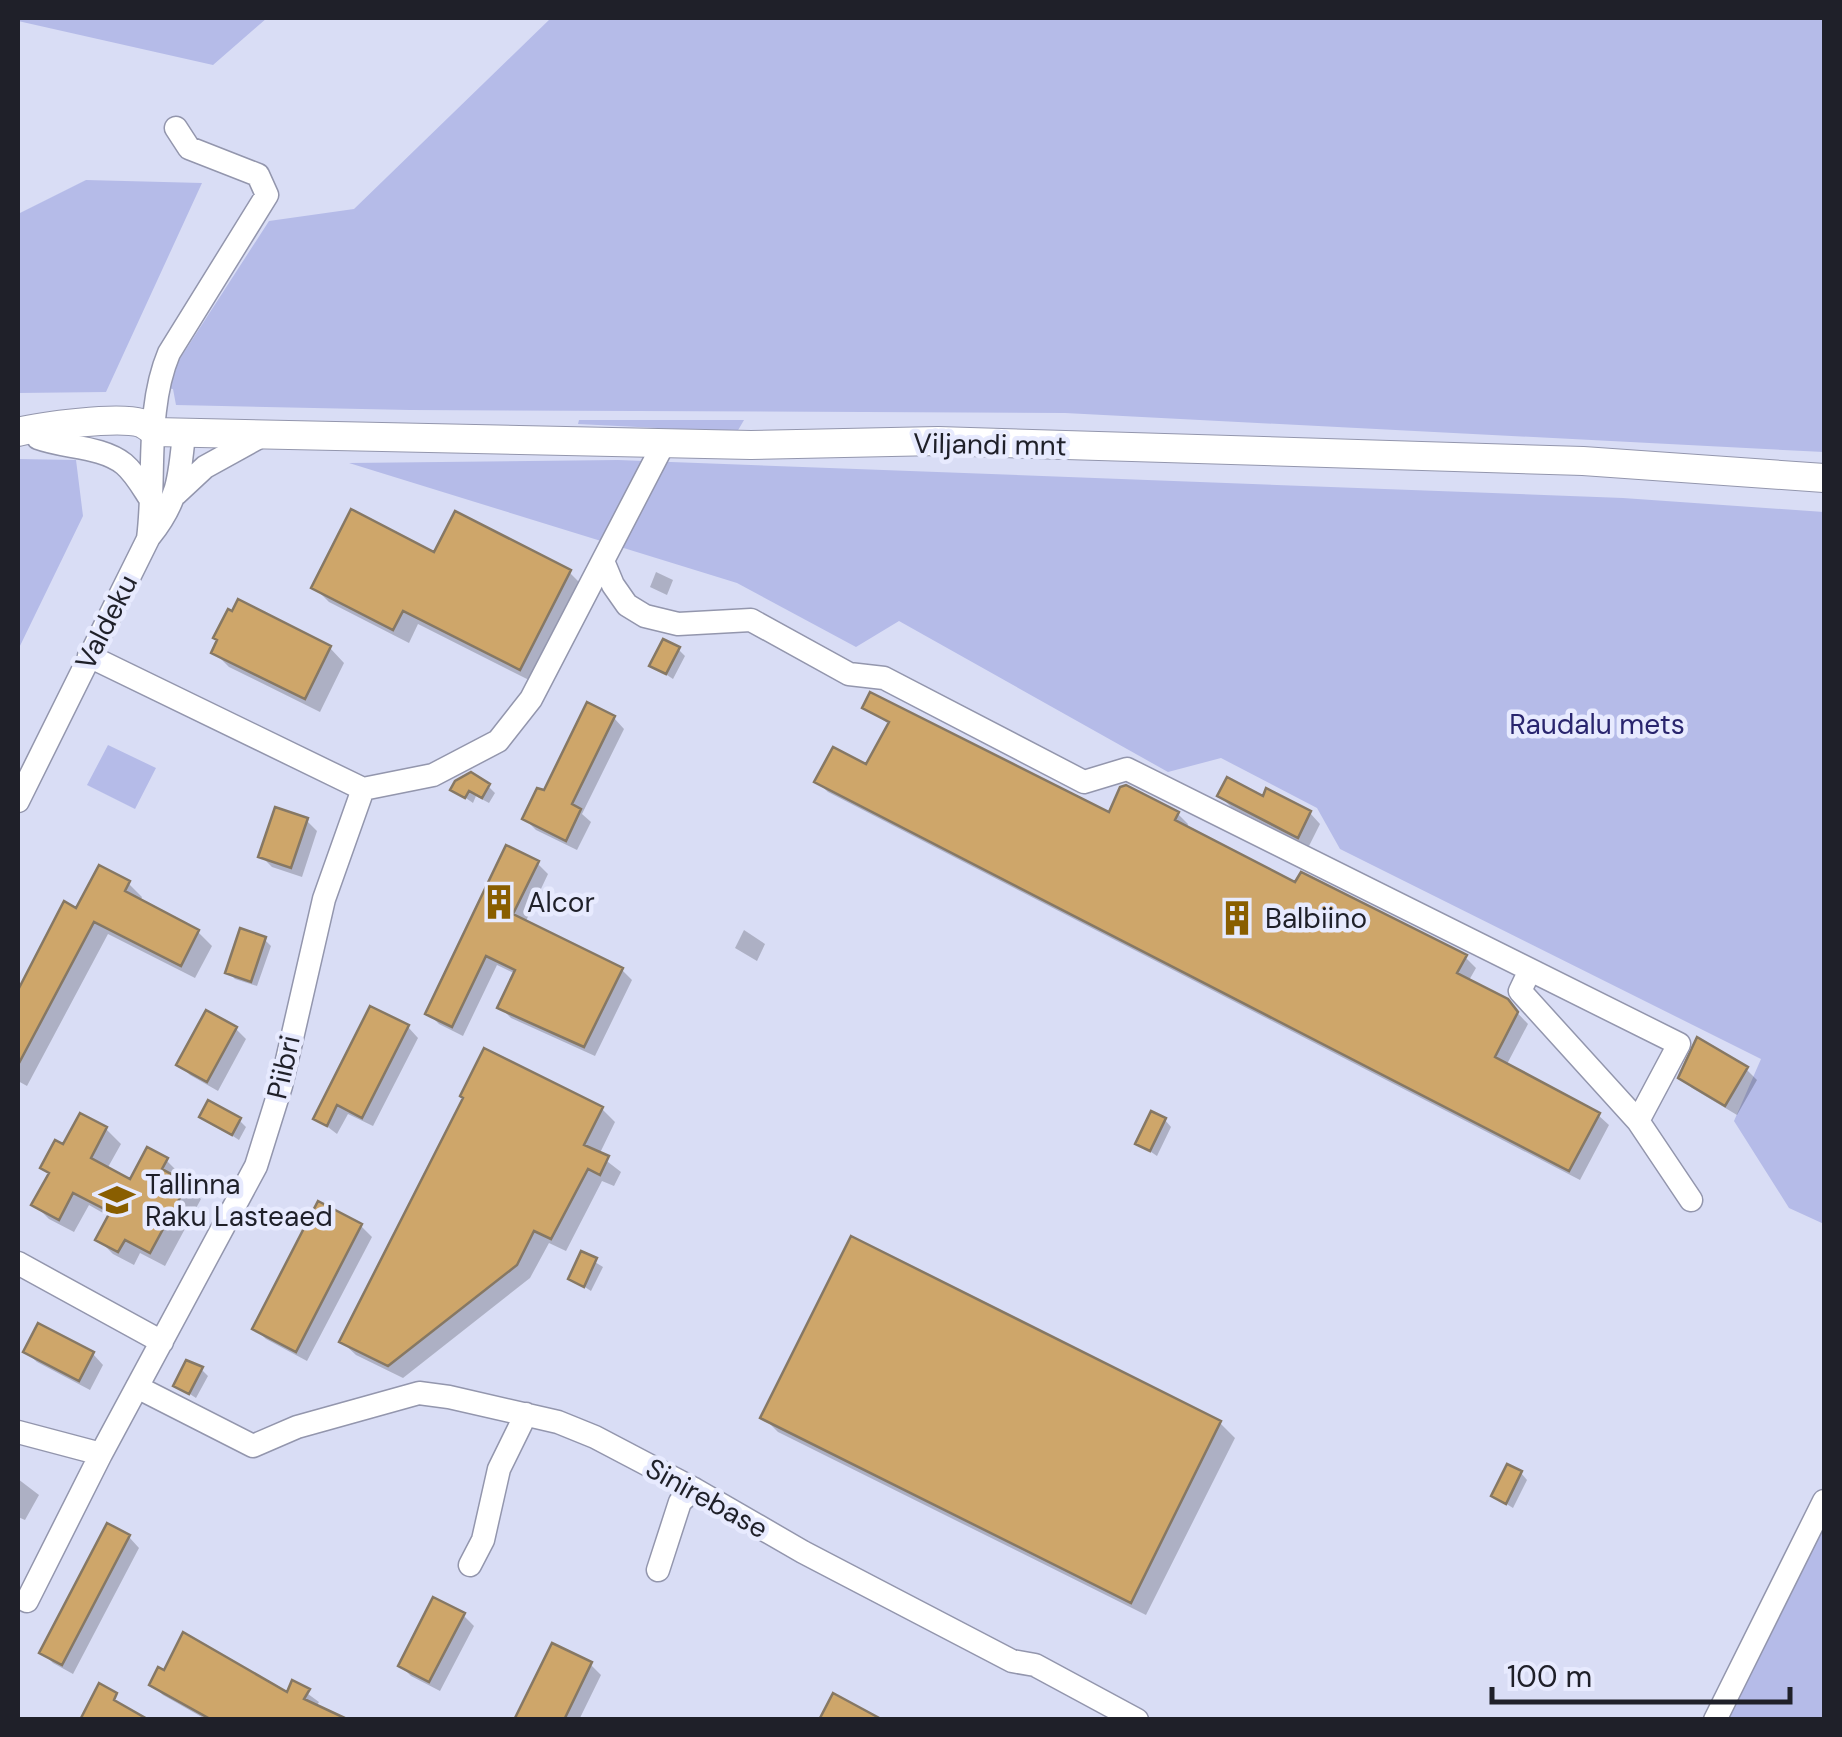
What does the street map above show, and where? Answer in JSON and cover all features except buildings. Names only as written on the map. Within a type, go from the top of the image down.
[{"type":"main road","name":"Viljandi mnt","points":[[24,436],[140,441],[154,432],[664,443],[938,441],[1584,461],[1824,478]]},
{"type":"street","name":"Valdeku","points":[[18,801],[148,539],[153,503],[156,394],[169,353],[267,195],[258,176],[189,148],[176,128]]},
{"type":"street","points":[[148,539],[168,513],[176,494],[184,434]]},
{"type":"street","points":[[176,494],[205,467],[263,434]]},
{"type":"street","points":[[24,436],[61,447],[104,453],[120,462],[153,503]]},
{"type":"street","points":[[89,656],[363,789],[432,774],[498,741],[531,699],[664,443]]},
{"type":"street","points":[[602,561],[627,605],[646,616],[678,624],[752,620],[848,674],[884,678],[1084,782],[1127,770],[1679,1044],[1638,1121]]},
{"type":"street","name":"Piibri","points":[[26,1602],[100,1454],[256,1166],[280,1086],[324,899],[363,789]]},
{"type":"street","points":[[1530,970],[1520,991],[1638,1121],[1691,1200]]},
{"type":"street","points":[[18,1262],[162,1342]]},
{"type":"street","name":"Sinirebase","points":[[137,1387],[254,1446],[297,1426],[419,1393],[526,1414],[596,1437],[1032,1673],[1137,1720]]},
{"type":"street","points":[[470,1565],[483,1540],[499,1469],[526,1414]]},
{"type":"street","points":[[18,1432],[100,1454]]},
{"type":"street","points":[[658,1570],[680,1502],[694,1489]]},
{"type":"street","points":[[1714,1720],[1824,1502]]},
{"type":"green space","points":[[18,18],[267,18],[213,65]]},
{"type":"green space","points":[[551,18],[1824,18],[1824,452],[1065,413],[176,405],[173,389],[165,388],[170,374],[269,221],[354,209]]},
{"type":"green space","points":[[86,180],[202,183],[106,392],[18,393],[18,214]]},
{"type":"green space","points":[[579,420],[744,420],[737,432],[578,424]]},
{"type":"green space","points":[[18,459],[76,460],[83,516],[18,650]]},
{"type":"green space","name":"Raudalu mets","points":[[618,460],[1623,498],[1824,512],[1824,1224],[1789,1208],[1734,1121],[1761,1059],[1340,849],[1317,808],[1221,758],[1168,772],[899,621],[856,647],[737,583],[349,463]]},
{"type":"green space","points":[[108,745],[156,768],[135,809],[87,785]]},
{"type":"green space","points":[[1824,1488],[1824,1719],[1703,1719]]},
{"type":"place","name":"Alcor","points":[[499,902]]},
{"type":"place","name":"Balbiino","points":[[1237,918]]},
{"type":"place","name":"Tallinna Raku Lasteaed","points":[[117,1200]]}]
